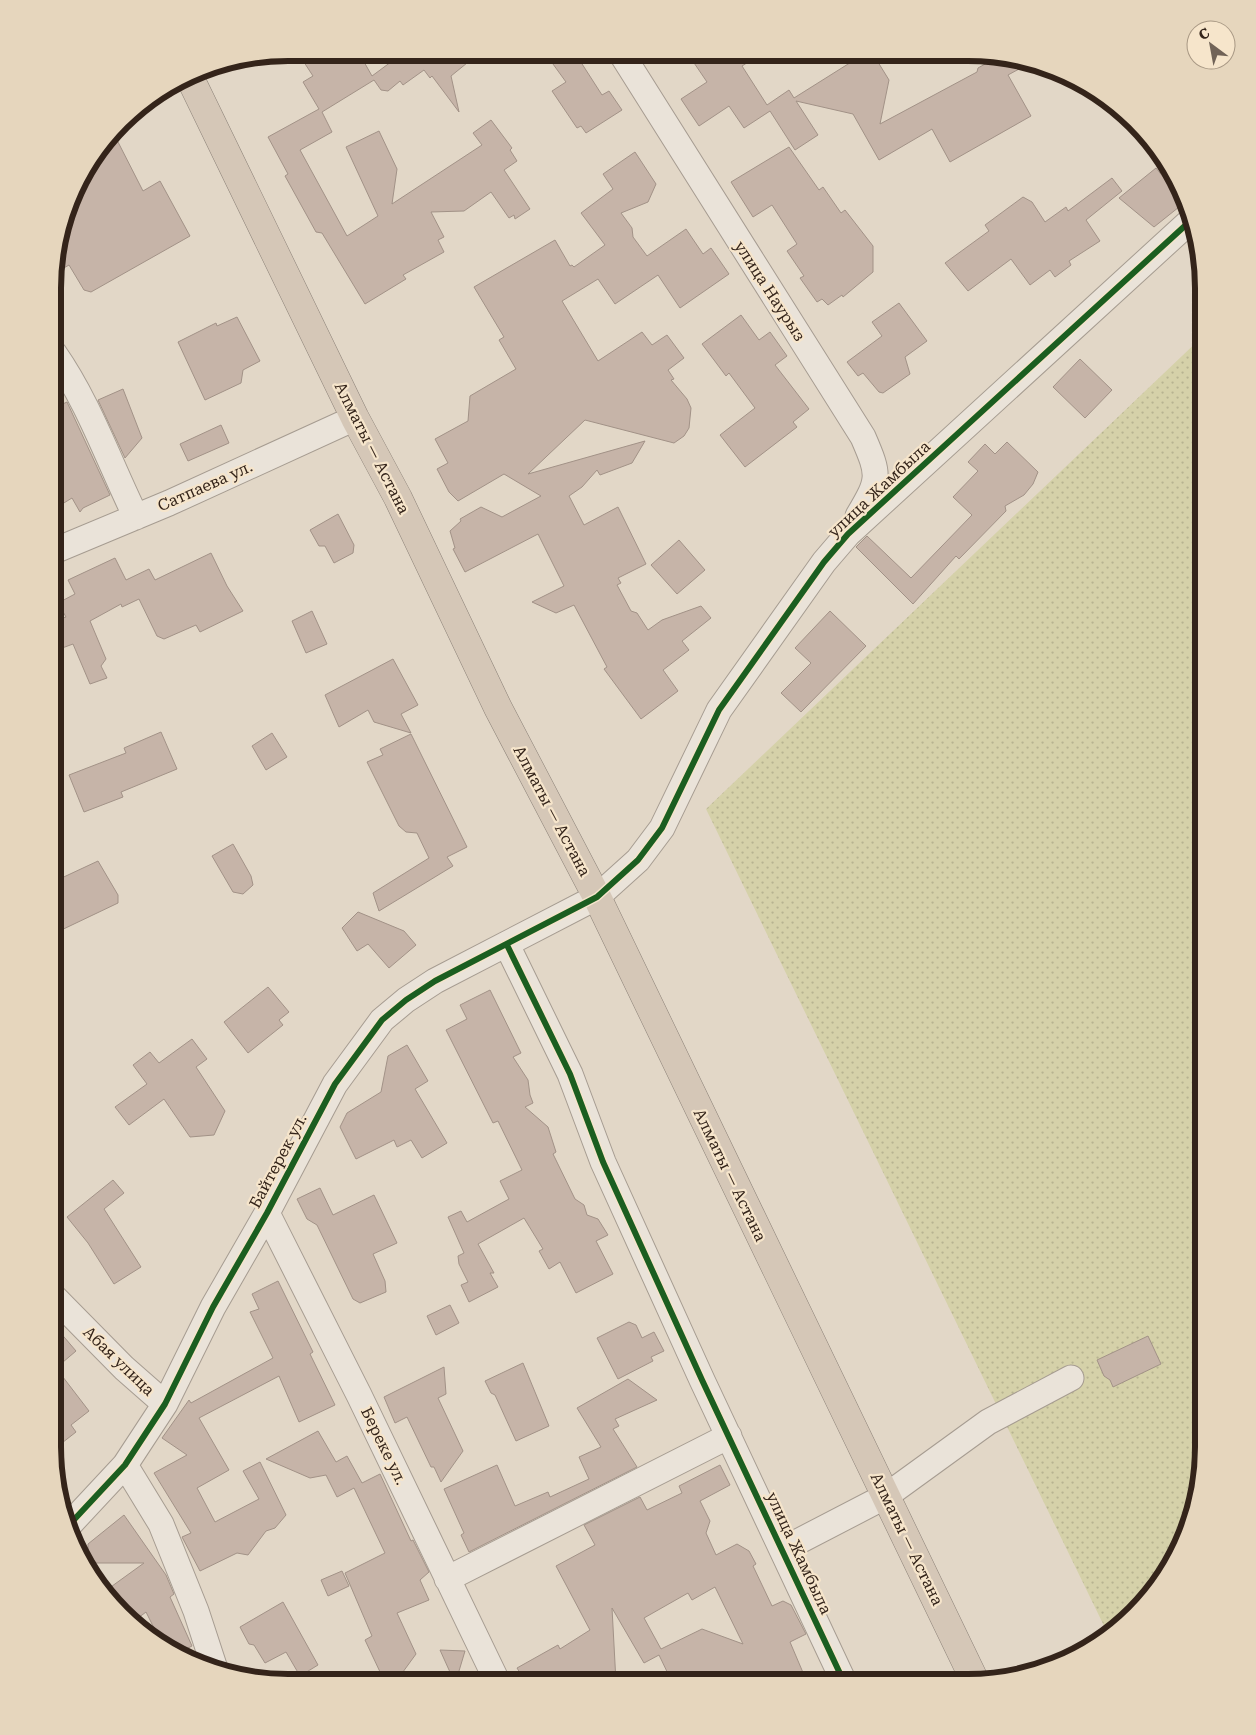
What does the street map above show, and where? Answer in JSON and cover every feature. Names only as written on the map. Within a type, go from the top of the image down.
[{"type":"highway","name":"Алматы — Астана","points":[[192,83],[355,418],[398,498],[498,708],[597,897],[972,1674]]},
{"type":"street","name":"улица Наурыз","points":[[625,61],[864,437],[876,466],[876,483],[848,534]]},
{"type":"street","name":"улица Жамбыла","points":[[597,897],[638,860],[662,828],[719,710],[760,649],[824,562],[848,534],[1186,225]]},
{"type":"street","points":[[61,363],[86,410],[136,517]]},
{"type":"street","name":"Сатпаева ул.","points":[[61,548],[136,517],[355,418]]},
{"type":"street","name":"Байтерек ул.","points":[[73,1521],[125,1465],[165,1404],[214,1307],[267,1214],[335,1084],[382,1020],[406,1000],[435,982],[597,897]]},
{"type":"street","name":"улица Жамбыла","points":[[507,945],[570,1074],[603,1162],[840,1674]]},
{"type":"street","name":"Береке ул.","points":[[267,1214],[359,1394],[494,1674]]},
{"type":"street","name":"Абая улица","points":[[61,1304],[124,1368],[165,1404]]},
{"type":"street","points":[[782,1550],[886,1496],[988,1422],[1071,1378]]},
{"type":"street","points":[[447,1579],[729,1436]]},
{"type":"street","points":[[125,1465],[161,1524],[196,1611],[212,1661]]},
{"type":"shaded area","points":[[1195,344],[1195,1447],[1193,1477],[1183,1520],[1157,1573],[1138,1597],[1105,1628],[706,809]]},
{"type":"building","points":[[303,61],[364,61],[372,76],[392,61],[465,61],[467,63],[451,76],[459,112],[432,76],[430,78],[424,70],[403,85],[400,81],[388,91],[381,90],[374,80],[322,112],[332,132],[300,150],[347,236],[378,216],[346,147],[379,131],[397,169],[392,204],[482,145],[473,133],[491,120],[512,148],[510,150],[517,161],[504,170],[530,209],[515,219],[514,215],[509,218],[491,192],[464,211],[431,212],[444,237],[438,240],[444,252],[403,275],[406,279],[365,304],[322,233],[316,232],[285,176],[288,174],[268,137],[319,109],[303,82],[313,76]]},
{"type":"building","points":[[551,61],[580,61],[602,95],[609,91],[622,110],[586,133],[581,126],[577,128],[552,91],[566,82]]},
{"type":"building","points":[[693,61],[750,61],[742,66],[767,105],[789,90],[794,98],[853,61],[877,61],[889,80],[880,124],[977,72],[978,68],[988,62],[998,63],[1021,68],[1008,75],[1031,116],[950,162],[932,129],[879,160],[853,114],[796,101],[818,135],[795,150],[770,111],[744,128],[729,106],[699,126],[681,99],[707,82]]},
{"type":"building","points":[[116,141],[143,191],[160,181],[190,236],[91,292],[84,290],[69,265],[62,269],[63,258],[69,229],[79,201],[99,162]]},
{"type":"building","points":[[789,147],[819,190],[823,187],[841,213],[845,210],[873,246],[873,272],[843,297],[842,295],[828,305],[822,299],[817,302],[800,278],[804,276],[787,251],[797,244],[772,205],[753,217],[731,182]]},
{"type":"building","points":[[635,152],[656,184],[648,202],[621,213],[632,228],[633,237],[647,256],[686,229],[703,254],[711,248],[729,274],[680,308],[658,275],[615,304],[598,279],[562,301],[598,361],[642,332],[652,345],[667,335],[684,358],[668,370],[674,379],[671,380],[687,399],[691,408],[689,428],[684,436],[674,443],[585,420],[528,474],[645,441],[632,463],[600,475],[597,470],[582,487],[569,496],[584,525],[618,507],[646,564],[618,578],[621,583],[617,585],[631,611],[637,613],[648,630],[662,620],[701,606],[711,618],[682,641],[689,650],[663,670],[678,691],[641,719],[604,669],[607,667],[574,605],[556,613],[532,602],[564,586],[538,534],[465,572],[453,549],[455,548],[450,531],[461,521],[460,519],[481,507],[502,517],[541,496],[504,474],[458,501],[449,492],[437,469],[448,463],[435,439],[468,421],[470,396],[516,369],[499,340],[504,337],[474,287],[555,240],[570,266],[574,267],[605,245],[581,213],[613,189],[603,174]]},
{"type":"building","points":[[1156,168],[1169,184],[1179,207],[1154,227],[1119,198]]},
{"type":"building","points":[[1112,178],[1122,191],[1086,220],[1100,241],[1069,261],[1071,265],[1055,277],[1050,270],[1030,285],[1011,259],[968,291],[945,263],[989,231],[985,225],[1023,197],[1032,202],[1045,222],[1066,207],[1068,211]]},
{"type":"building","points":[[899,303],[927,341],[905,357],[910,374],[883,393],[879,392],[863,373],[858,376],[847,362],[882,336],[872,322]]},
{"type":"building","points":[[741,315],[759,340],[770,332],[787,356],[775,365],[809,409],[793,422],[797,427],[745,467],[720,435],[755,408],[729,373],[726,376],[702,344]]},
{"type":"building","points":[[237,317],[260,361],[243,370],[241,383],[205,400],[178,342],[216,323],[217,326]]},
{"type":"building","points":[[1080,359],[1112,390],[1085,418],[1053,387]]},
{"type":"building","points":[[123,389],[142,438],[125,458],[98,400]]},
{"type":"building","points":[[67,402],[110,495],[83,508],[80,512],[72,498],[61,505],[61,405]]},
{"type":"building","points":[[221,425],[229,443],[188,461],[180,444]]},
{"type":"building","points":[[1007,442],[1038,472],[1033,484],[1024,495],[1005,506],[1006,511],[959,559],[956,556],[913,604],[856,547],[867,536],[911,578],[972,515],[953,497],[978,471],[968,462],[985,444],[995,454]]},
{"type":"building","points":[[338,514],[354,545],[353,553],[334,563],[325,546],[319,546],[310,530]]},
{"type":"building","points":[[679,540],[705,570],[677,594],[651,565]]},
{"type":"building","points":[[211,553],[227,586],[243,611],[200,632],[196,625],[164,639],[157,636],[139,599],[122,607],[121,604],[90,621],[106,659],[101,666],[107,678],[90,684],[73,644],[61,648],[61,619],[66,617],[61,608],[61,601],[75,594],[68,580],[115,558],[126,580],[149,569],[155,580]]},
{"type":"building","points":[[312,611],[327,644],[306,653],[292,621]]},
{"type":"building","points":[[830,611],[866,646],[801,712],[781,693],[811,663],[795,648]]},
{"type":"building","points":[[393,659],[418,705],[401,714],[411,733],[374,722],[368,710],[339,727],[325,695]]},
{"type":"building","points":[[161,732],[177,769],[121,792],[123,797],[84,812],[69,775],[126,753],[124,748]]},
{"type":"building","points":[[272,733],[287,757],[266,770],[252,746]]},
{"type":"building","points":[[411,734],[467,847],[447,857],[453,866],[379,911],[373,893],[429,858],[417,833],[406,832],[399,826],[367,762],[383,755],[380,749]]},
{"type":"building","points":[[233,844],[251,876],[253,885],[243,894],[233,892],[212,856]]},
{"type":"building","points":[[98,861],[118,895],[118,903],[61,930],[61,878]]},
{"type":"building","points":[[358,912],[404,931],[416,945],[389,968],[368,944],[357,951],[342,928]]},
{"type":"building","points":[[268,987],[289,1012],[279,1020],[283,1025],[248,1053],[224,1022]]},
{"type":"building","points":[[490,990],[521,1053],[513,1057],[528,1080],[533,1103],[525,1107],[548,1127],[556,1152],[553,1154],[575,1199],[584,1205],[587,1215],[598,1219],[608,1235],[596,1241],[613,1274],[576,1293],[560,1262],[549,1269],[539,1251],[543,1249],[524,1218],[478,1244],[494,1273],[490,1273],[498,1287],[469,1302],[461,1285],[468,1282],[459,1264],[458,1256],[464,1253],[448,1217],[461,1211],[467,1222],[509,1199],[500,1181],[522,1170],[498,1121],[493,1123],[446,1030],[467,1019],[460,1005]]},
{"type":"building","points":[[192,1039],[207,1059],[196,1067],[225,1111],[214,1135],[190,1137],[164,1099],[129,1125],[115,1107],[147,1084],[133,1065],[150,1052],[159,1063]]},
{"type":"building","points":[[407,1045],[428,1081],[415,1089],[447,1143],[422,1158],[411,1140],[397,1147],[394,1140],[356,1159],[340,1127],[347,1113],[381,1092],[388,1056]]},
{"type":"building","points":[[113,1180],[124,1193],[104,1209],[141,1267],[114,1284],[88,1243],[67,1217]]},
{"type":"building","points":[[320,1188],[333,1215],[374,1195],[397,1243],[373,1254],[385,1281],[386,1292],[360,1303],[353,1299],[317,1225],[307,1219],[297,1199]]},
{"type":"building","points":[[278,1281],[313,1352],[310,1354],[335,1405],[299,1422],[279,1376],[199,1418],[229,1470],[197,1488],[215,1522],[259,1499],[243,1471],[260,1462],[286,1515],[275,1528],[266,1531],[248,1555],[237,1553],[200,1571],[182,1537],[191,1533],[154,1473],[187,1455],[162,1438],[189,1400],[191,1403],[273,1358],[250,1312],[259,1309],[252,1294]]},
{"type":"building","points":[[450,1305],[459,1323],[436,1335],[427,1316]]},
{"type":"building","points":[[629,1322],[636,1325],[642,1338],[654,1332],[664,1351],[651,1357],[653,1361],[618,1379],[597,1338]]},
{"type":"building","points":[[61,1333],[76,1351],[61,1364]]},
{"type":"building","points":[[1148,1336],[1161,1364],[1113,1387],[1110,1380],[1104,1376],[1097,1360]]},
{"type":"building","points":[[523,1363],[549,1426],[516,1441],[495,1395],[491,1393],[485,1381]]},
{"type":"building","points":[[444,1367],[446,1394],[438,1398],[463,1451],[441,1482],[434,1467],[431,1467],[407,1417],[395,1423],[384,1397]]},
{"type":"building","points":[[61,1375],[89,1411],[71,1425],[76,1432],[61,1444]]},
{"type":"building","points":[[628,1379],[657,1400],[615,1419],[619,1426],[613,1429],[637,1467],[469,1552],[461,1535],[464,1533],[444,1489],[497,1465],[515,1506],[548,1492],[550,1497],[589,1479],[579,1457],[601,1447],[577,1408]]},
{"type":"building","points":[[318,1431],[336,1462],[347,1456],[362,1483],[380,1474],[411,1541],[413,1540],[429,1572],[420,1580],[429,1600],[397,1613],[416,1654],[401,1674],[381,1674],[365,1640],[372,1636],[345,1573],[385,1553],[354,1488],[337,1497],[326,1475],[310,1478],[266,1459]]},
{"type":"building","points":[[720,1465],[730,1485],[700,1501],[710,1521],[706,1533],[716,1555],[737,1544],[749,1551],[756,1564],[753,1566],[772,1606],[783,1601],[791,1605],[806,1634],[790,1642],[804,1674],[668,1674],[659,1655],[644,1663],[612,1608],[616,1674],[521,1674],[517,1668],[558,1645],[560,1649],[590,1630],[556,1566],[595,1545],[584,1525],[640,1497],[647,1510],[682,1493],[679,1486]],"holes":[[[715,1587],[743,1644],[702,1629],[661,1649],[644,1618],[688,1593],[692,1600]]]},
{"type":"building","points":[[124,1515],[166,1575],[174,1594],[170,1597],[192,1646],[186,1649],[162,1636],[156,1631],[146,1612],[139,1618],[110,1587],[144,1563],[96,1563],[88,1552],[88,1544]]},
{"type":"building","points":[[342,1571],[349,1586],[328,1596],[321,1580]]},
{"type":"building","points":[[283,1602],[318,1665],[303,1674],[299,1674],[286,1652],[265,1663],[254,1645],[249,1644],[240,1627]]},
{"type":"building","points":[[440,1650],[465,1651],[458,1674],[451,1674]]},
{"type":"cycle path","points":[[73,1521],[125,1465],[165,1404],[213,1307],[267,1213],[335,1084],[382,1020],[406,1000],[435,981],[597,897],[638,860],[662,828],[719,710],[824,562],[848,534],[1186,225]]},
{"type":"cycle path","points":[[507,945],[570,1074],[603,1162],[702,1380],[840,1674]]}]
